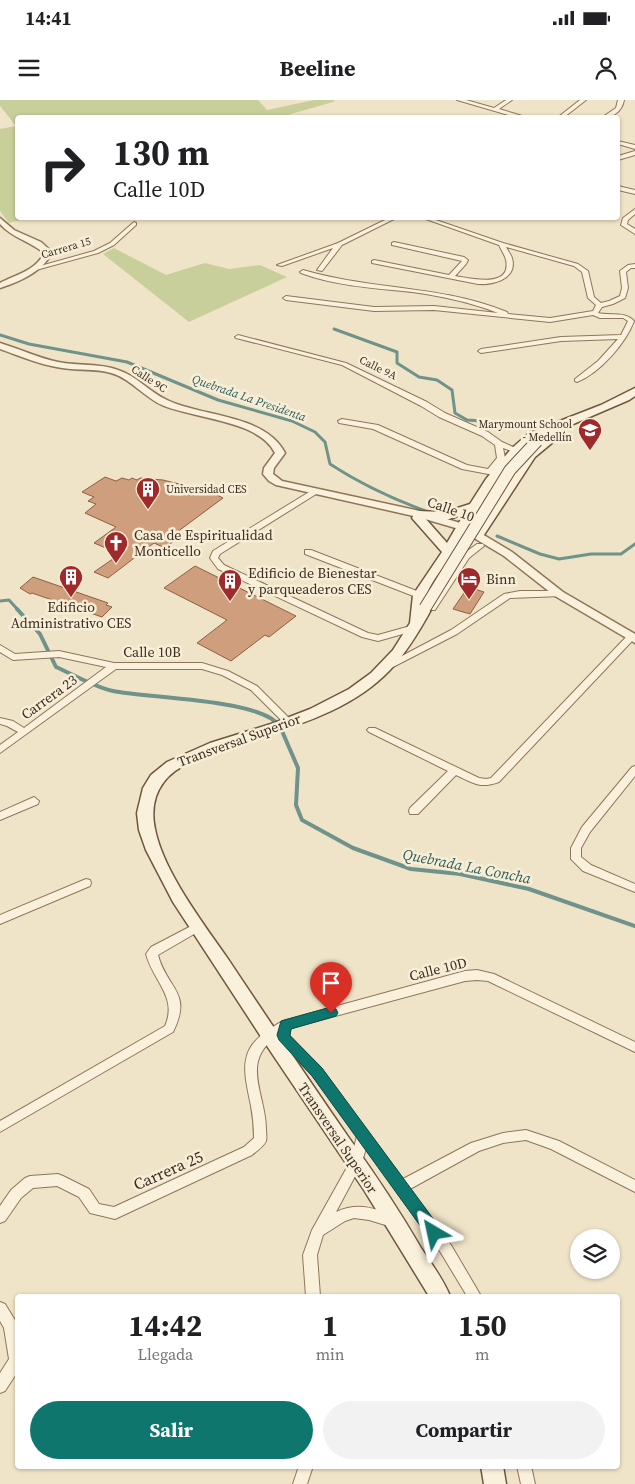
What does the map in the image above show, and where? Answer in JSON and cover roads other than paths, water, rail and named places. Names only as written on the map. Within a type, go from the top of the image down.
[{"type":"main road","name":"Transversal Superior","points":[[439,1294],[356,1163],[268,1034],[197,926],[163,870],[146,831],[144,814],[148,795],[157,778],[171,765],[208,749],[282,725],[328,706],[359,688],[386,667],[416,626],[421,600],[510,470],[537,440],[561,425],[609,406],[635,391]]},
{"type":"main road","points":[[421,600],[428,583],[474,507],[501,476],[515,451],[532,435],[561,425]]},
{"type":"main road","points":[[501,476],[555,435],[561,425]]},
{"type":"main road","points":[[479,540],[505,493],[501,476]]},
{"type":"main road","points":[[419,516],[446,516],[474,507]]},
{"type":"main road","points":[[419,516],[448,552]]},
{"type":"main road","points":[[492,1469],[495,1484]]},
{"type":"street","points":[[460,100],[517,115]]},
{"type":"street","points":[[496,109],[508,100]]},
{"type":"street","points":[[563,115],[583,100]]},
{"type":"street","points":[[609,115],[620,108],[621,100]]},
{"type":"street","points":[[620,143],[635,147]]},
{"type":"street","points":[[620,157],[635,153]]},
{"type":"street","points":[[620,188],[635,192]]},
{"type":"street","points":[[635,211],[624,222],[627,228],[635,232]]},
{"type":"street","points":[[0,220],[11,232],[38,244],[48,252],[43,262],[36,268]]},
{"type":"street","points":[[280,265],[340,244],[390,220]]},
{"type":"street","points":[[432,220],[501,244],[582,268],[586,273],[591,298],[600,305]]},
{"type":"street","name":"Carrera 15","points":[[0,286],[36,268],[96,252],[112,244],[134,224]]},
{"type":"street","points":[[320,270],[340,244]]},
{"type":"street","points":[[394,244],[465,260],[450,277]]},
{"type":"street","points":[[374,262],[486,283],[502,279],[507,274],[510,264],[501,244]]},
{"type":"street","points":[[286,298],[374,309],[434,308],[513,317],[563,319],[595,313],[600,305],[611,303],[623,297],[625,288],[623,271],[630,266],[635,266]]},
{"type":"street","points":[[303,272],[330,280],[450,296],[492,307],[513,317]]},
{"type":"street","points":[[577,380],[598,365],[623,337],[632,321],[629,318],[619,316],[601,317],[595,313]]},
{"type":"street","name":"Calle 9A","points":[[238,337],[344,364],[442,415],[485,434],[499,444],[531,455]]},
{"type":"street","points":[[481,351],[561,339],[623,337]]},
{"type":"street","name":"Calle 9C","points":[[0,346],[44,362],[115,372],[126,376],[160,400],[258,432],[273,441],[279,448],[280,453],[269,468],[268,474],[272,479]]},
{"type":"street","points":[[342,421],[375,427],[465,467],[501,476],[499,444]]},
{"type":"street","name":"Calle 10","points":[[272,479],[419,516],[460,531],[479,540],[522,566],[559,594],[633,638]]},
{"type":"street","points":[[317,490],[214,556],[221,567],[365,636],[378,638],[416,626]]},
{"type":"street","points":[[308,552],[421,600],[466,556],[479,540]]},
{"type":"street","points":[[386,667],[454,632],[508,596],[517,594],[550,596],[559,594]]},
{"type":"street","points":[[372,730],[455,770],[487,783],[495,780],[633,638]]},
{"type":"street","name":"Calle 10B","points":[[0,648],[13,657],[59,654],[114,666],[202,666],[225,673],[254,688],[282,725]]},
{"type":"street","name":"Carrera 23","points":[[0,750],[114,666]]},
{"type":"street","points":[[0,721],[10,723],[24,732]]},
{"type":"street","points":[[634,886],[587,868],[576,860],[576,848],[586,830],[635,769]]},
{"type":"street","points":[[414,812],[455,770]]},
{"type":"street","points":[[0,816],[34,801]]},
{"type":"street","points":[[0,920],[86,883]]},
{"type":"street","points":[[0,1127],[169,1028],[176,1018],[177,1008],[172,993],[152,954],[155,950],[197,926]]},
{"type":"street","name":"Calle 10D","points":[[268,1034],[286,1025],[465,976],[477,975],[490,977],[635,1046]]},
{"type":"street","points":[[286,1025],[283,1035],[286,1040],[317,1072],[446,1249],[473,1294]]},
{"type":"street","name":"Carrera 25","points":[[0,1217],[16,1194],[30,1182],[58,1180],[84,1193],[95,1210],[115,1213],[248,1151],[260,1140],[262,1123],[250,1082],[250,1064],[256,1045],[268,1034]]},
{"type":"street","points":[[313,1294],[310,1255],[317,1234],[356,1163],[363,1135]]},
{"type":"street","points":[[401,1187],[475,1147],[503,1138],[526,1135],[555,1145],[635,1186]]},
{"type":"street","points":[[317,1234],[342,1213],[353,1211],[364,1212],[393,1221]]},
{"type":"street","points":[[0,1309],[12,1326],[15,1352]]},
{"type":"street","points":[[0,1386],[15,1362]]},
{"type":"street","points":[[300,1484],[305,1469]]},
{"type":"street","points":[[525,1469],[528,1484]]},
{"type":"waterway","points":[[334,329],[397,352],[397,363],[419,377],[437,380],[452,390],[455,413],[467,420],[497,422],[504,429]]},
{"type":"waterway","name":"Quebrada La Presidenta","points":[[0,335],[29,344],[127,362],[218,400],[292,421],[315,432],[325,442],[330,464],[379,492],[431,513]]},
{"type":"waterway","name":"Quebrada La Presidenta","points":[[497,536],[540,554],[559,559],[591,554],[621,554],[635,544]]},
{"type":"waterway","name":"Quebrada La Concha","points":[[0,601],[9,600],[19,611]]},
{"type":"waterway","name":"Quebrada La Concha","points":[[17,609],[40,634],[56,667],[91,684],[113,691],[202,701],[251,710],[269,717],[279,726]]},
{"type":"waterway","name":"Quebrada La Concha","points":[[282,731],[298,768],[296,805],[302,820],[353,848],[411,869],[460,874],[529,889],[635,926]]},
{"type":"place","name":"Marymount School - Medellín","points":[[590,451]]},
{"type":"place","name":"Universidad CES","points":[[148,510]]},
{"type":"place","name":"Casa de Espiritualidad Monticello","points":[[116,564]]},
{"type":"place","name":"Edificio Administrativo CES","points":[[71,598]]},
{"type":"place","name":"Binn","points":[[469,600]]},
{"type":"place","name":"Edificio de Bienestar y parqueaderos CES","points":[[230,602]]}]
